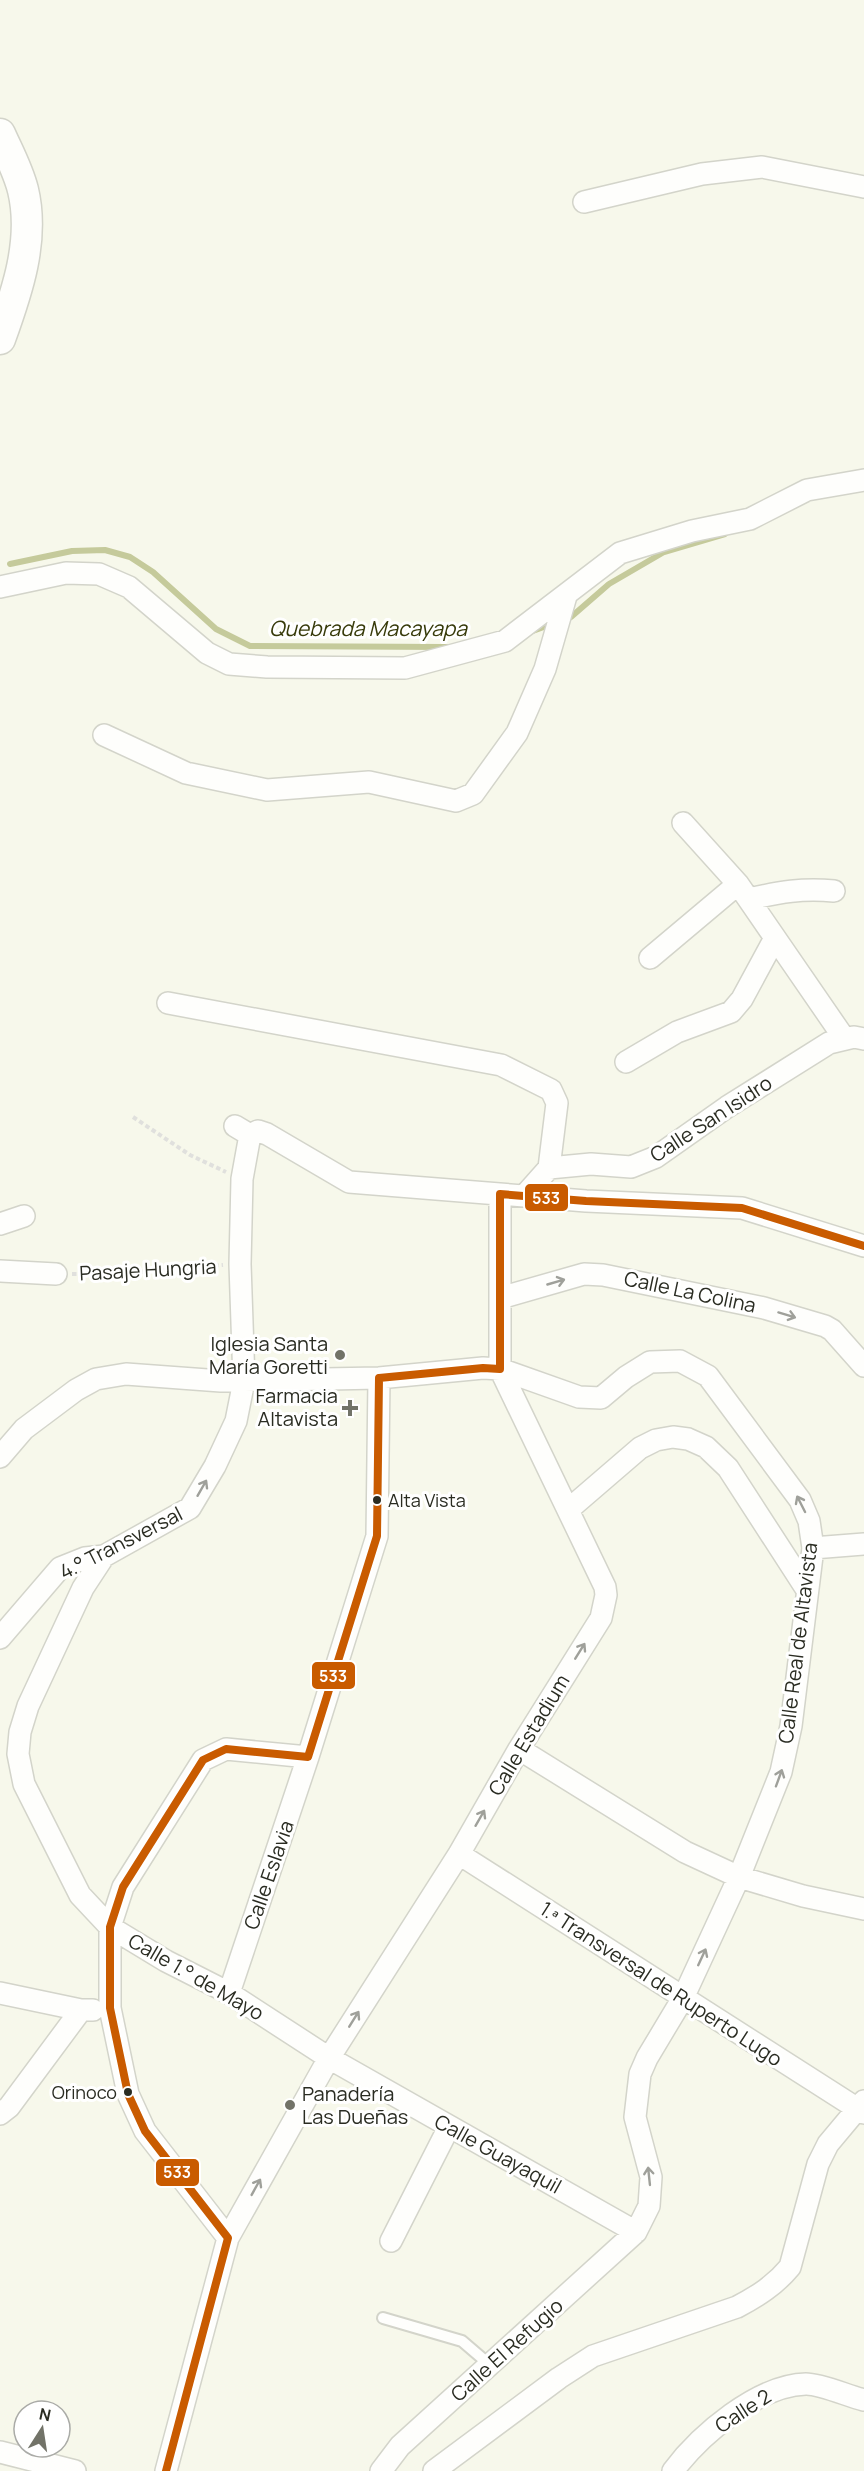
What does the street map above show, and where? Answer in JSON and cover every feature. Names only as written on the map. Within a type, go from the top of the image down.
[{"type":"main road","points":[[0,134],[23,189],[26,212],[23,264],[18,288],[0,339]]},
{"type":"street","points":[[584,202],[702,174],[762,167],[864,187]]},
{"type":"street","points":[[0,587],[66,573],[99,574],[129,587],[207,653],[229,664],[267,667],[405,668],[505,641],[620,553],[692,531],[750,519],[807,490],[864,480]]},
{"type":"street","points":[[105,735],[186,773],[267,790],[369,782],[456,801],[473,794],[517,733],[545,669],[566,596]]},
{"type":"street","points":[[683,823],[743,892],[775,938],[854,1039]]},
{"type":"street","points":[[650,958],[743,892],[807,888],[834,891]]},
{"type":"street","points":[[626,1062],[677,1032],[730,1012],[742,999],[775,938]]},
{"type":"street","points":[[168,1003],[501,1065],[551,1090],[557,1102],[549,1168],[525,1195]]},
{"type":"street","name":"Calle San Isidro","points":[[549,1168],[591,1164],[631,1167],[656,1157],[727,1107],[822,1047],[854,1039]]},
{"type":"street","name":"4.° Transversal","points":[[0,1638],[60,1568],[85,1558],[104,1556],[190,1508],[214,1466],[236,1420],[244,1380],[240,1264],[242,1130],[267,1134],[349,1182],[500,1194]]},
{"type":"street","points":[[500,1194],[586,1201],[742,1208],[864,1246]]},
{"type":"street","name":"Calle Estadium","points":[[166,2471],[228,2238],[329,2058],[459,1854],[519,1749],[601,1618],[605,1587],[500,1369],[500,1194]]},
{"type":"street","points":[[0,1224],[24,1216]]},
{"type":"street","points":[[0,1271],[56,1275]]},
{"type":"street","name":"Calle La Colina","points":[[500,1298],[593,1273],[764,1308],[825,1326],[864,1366]]},
{"type":"street","name":"Calle Real de Altavista","points":[[0,1457],[24,1428],[76,1390],[96,1379],[126,1374],[244,1380],[378,1378],[483,1368],[500,1369],[579,1397],[601,1398],[650,1362],[680,1361],[708,1376],[800,1500],[809,1521],[813,1548],[791,1726],[781,1772],[739,1877],[683,1998],[640,2074],[635,2116],[651,2177],[649,2206],[636,2232]]},
{"type":"street","name":"Calle Eslavia","points":[[229,1993],[308,1757],[377,1536],[378,1378]]},
{"type":"street","points":[[568,1510],[640,1448],[656,1440],[673,1437],[688,1439],[706,1447],[729,1468],[807,1590]]},
{"type":"street","points":[[813,1548],[864,1544]]},
{"type":"street","name":"Calle 1.° de Mayo","points":[[104,1556],[83,1588],[28,1706],[20,1732],[18,1754],[24,1784],[80,1895],[110,1927],[166,1961],[229,1993],[329,2058]]},
{"type":"street","points":[[228,2238],[145,2130],[128,2094],[110,2008],[110,1927],[123,1887],[202,1760],[226,1749],[308,1757]]},
{"type":"street","points":[[519,1749],[685,1852],[739,1877],[803,1896],[864,1909]]},
{"type":"street","name":"1.ª Transversal de Ruperto Lugo","points":[[459,1854],[683,1998],[862,2108]]},
{"type":"street","points":[[0,1993],[81,2010],[110,2008]]},
{"type":"street","points":[[0,2114],[9,2107],[81,2010]]},
{"type":"street","name":"Calle Guayaquil","points":[[329,2058],[636,2232]]},
{"type":"street","points":[[434,2471],[559,2378],[593,2356],[737,2307],[759,2296],[779,2281],[790,2267],[818,2164],[828,2144],[862,2108]]},
{"type":"street","points":[[391,2241],[449,2127]]},
{"type":"street","name":"Calle El Refugio","points":[[381,2471],[400,2446],[636,2232]]},
{"type":"street","name":"Calle 2","points":[[673,2471],[697,2442],[763,2394],[780,2388],[808,2384],[864,2400]]},
{"type":"street","points":[[0,2452],[75,2471]]},
{"type":"lane","points":[[383,2318],[462,2341],[490,2365]]},
{"type":"path","points":[[134,1118],[190,1155],[242,1179]]},
{"type":"path","name":"Pasaje Hungria","points":[[56,1275],[115,1274],[240,1264]]},
{"type":"waterway","name":"Quebrada Macayapa","points":[[564,619],[571,617],[609,584],[664,552],[725,534]]},
{"type":"waterway","name":"Quebrada Macayapa","points":[[10,564],[72,551],[105,550],[130,557],[153,572],[216,629],[250,646],[447,647]]},
{"type":"waterway","name":"Quebrada Macayapa","points":[[530,632],[552,624]]},
{"type":"transit line","name":"533","points":[[166,2471],[228,2238],[145,2131],[128,2094],[110,2008],[110,1927],[123,1887],[203,1760],[226,1749],[308,1757],[377,1536],[379,1378],[483,1368],[500,1369],[500,1194],[586,1201],[742,1208],[864,1246]]},
{"type":"place","name":"Iglesia Santa María Goretti","points":[[340,1355]]},
{"type":"place","name":"Farmacia Altavista","points":[[350,1408]]},
{"type":"place","name":"Alta Vista","points":[[377,1500]]},
{"type":"place","name":"Orinoco","points":[[128,2092]]},
{"type":"place","name":"Panadería Las Dueñas","points":[[290,2105]]}]
